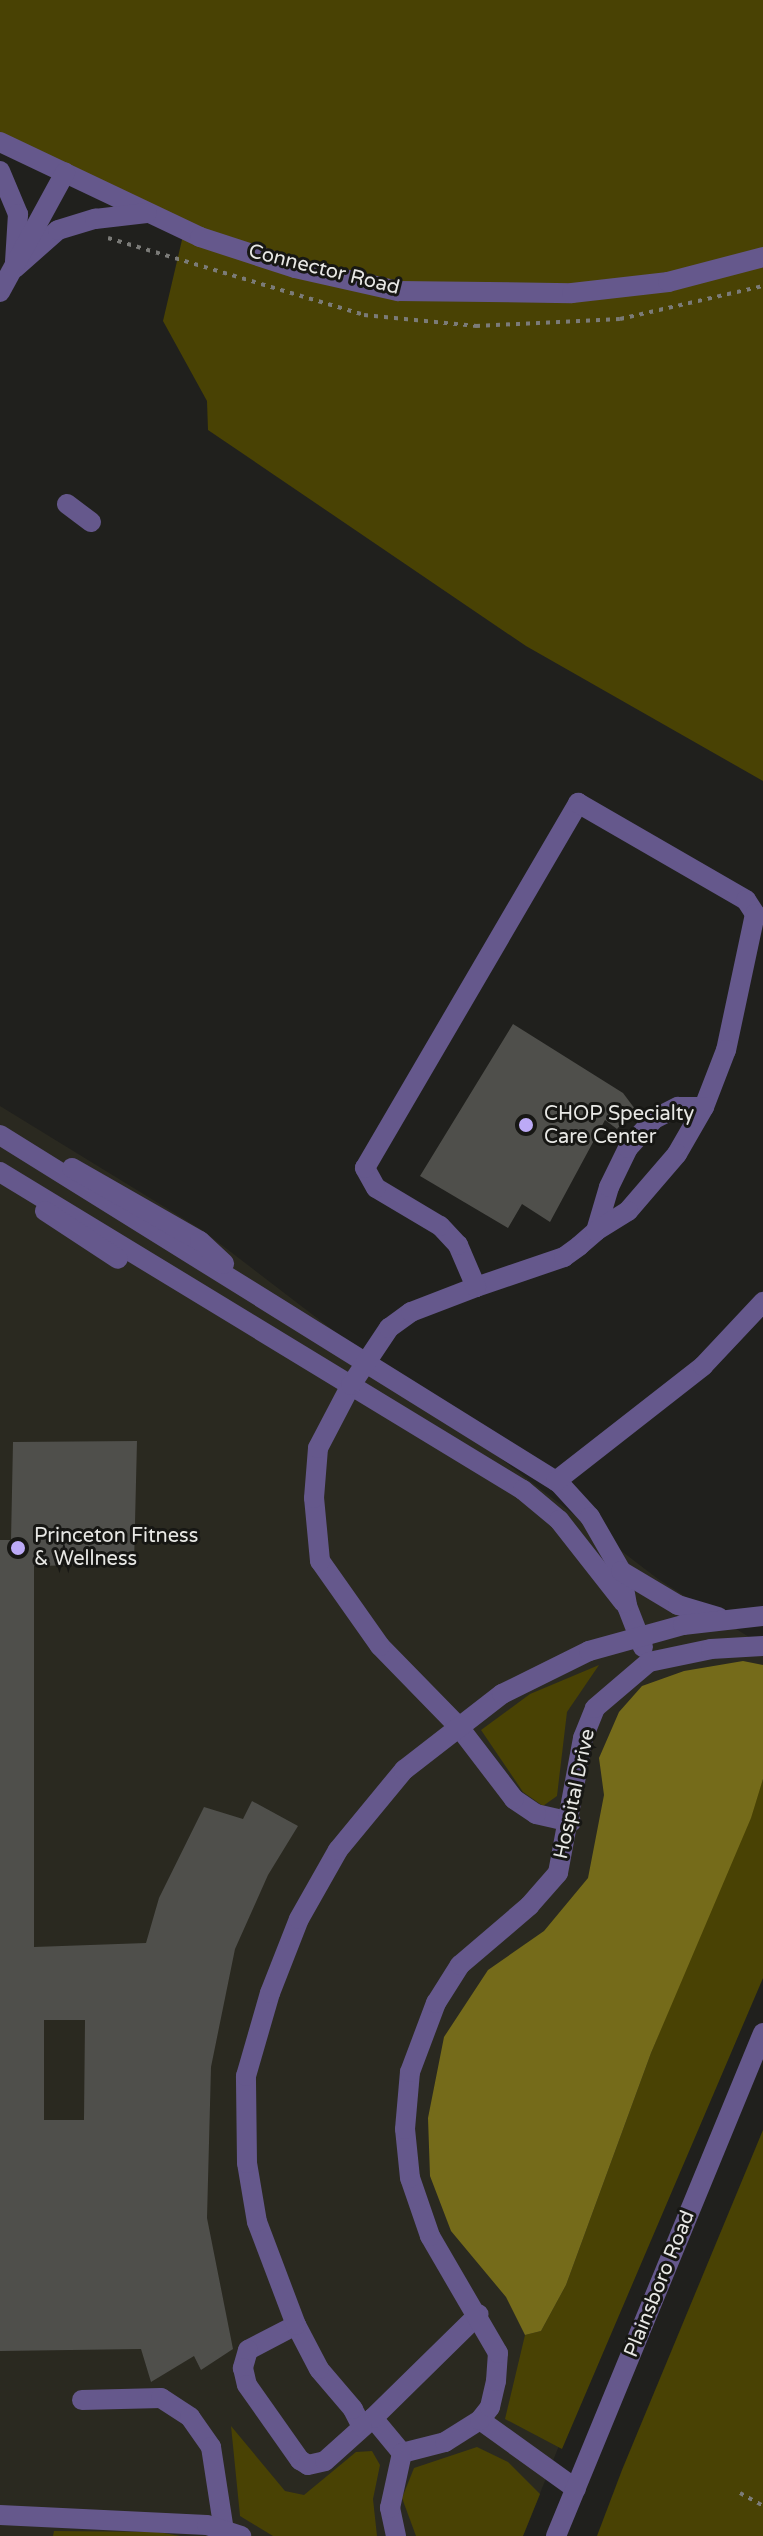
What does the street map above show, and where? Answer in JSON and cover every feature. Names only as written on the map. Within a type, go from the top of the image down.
[{"type":"street","name":"Connector Road","points":[[0,142],[147,213],[282,263],[398,291],[572,293],[668,282],[763,257]]},
{"type":"street","points":[[0,171],[18,214],[15,268]]},
{"type":"street","points":[[0,292],[65,173]]},
{"type":"street","points":[[15,268],[58,230],[95,219],[147,213]]},
{"type":"street","points":[[67,504],[91,522]]},
{"type":"street","points":[[476,1287],[458,1245],[440,1226],[376,1188],[365,1168],[578,803],[746,900],[755,914],[726,1050],[704,1107],[677,1154],[628,1211],[596,1231],[564,1257],[411,1312],[389,1328],[351,1385],[318,1448],[314,1498],[320,1561],[380,1646],[459,1727],[514,1799],[536,1814],[571,1822]]},
{"type":"street","points":[[596,1231],[609,1187],[628,1148],[654,1119],[678,1107],[704,1107]]},
{"type":"street","points":[[0,1135],[556,1481],[590,1517],[621,1571],[627,1606],[649,1662],[711,1649],[763,1646]]},
{"type":"street","points":[[1,1173],[523,1490],[559,1520],[627,1606]]},
{"type":"street","points":[[556,1481],[703,1366],[763,1302]]},
{"type":"street","points":[[621,1571],[678,1605],[722,1618]]},
{"type":"street","points":[[402,2453],[319,2369],[296,2325],[257,2222],[247,2163],[246,2076],[270,1993],[299,1919],[338,1850],[404,1770],[502,1694],[589,1651],[639,1636],[722,1618],[763,1616]]},
{"type":"street","name":"Hospital Drive","points":[[480,2420],[490,2407],[498,2353],[479,2314],[430,2236],[410,2178],[405,2129],[410,2072],[436,2003],[460,1965],[529,1906],[558,1873],[571,1822],[583,1738],[595,1708],[649,1662]]},
{"type":"street","name":"Plainsboro Road","points":[[556,2536],[763,2033]]},
{"type":"street","points":[[296,2325],[248,2350],[243,2368],[247,2385],[308,2465],[325,2461],[479,2314]]},
{"type":"street","points":[[82,2400],[161,2398],[190,2417],[211,2447],[232,2533]]},
{"type":"street","points":[[402,2453],[445,2442],[480,2420],[576,2489]]},
{"type":"street","points":[[396,2536],[390,2508],[402,2453]]},
{"type":"street","points":[[0,2515],[207,2525],[232,2533]]},
{"type":"path","points":[[740,2493],[763,2506]]},
{"type":"shaded area","points":[[0,0],[763,0],[763,781],[526,646],[208,430],[207,401],[163,321],[185,227],[0,136]]},
{"type":"shaded area","points":[[0,1106],[202,1230],[658,1579],[763,1646],[763,1934],[523,2536],[0,2536]]},
{"type":"shaded area","points":[[743,1661],[763,1665],[763,1779],[751,1818],[651,2053],[566,2285],[541,2331],[525,2335],[506,2297],[451,2231],[430,2176],[428,2118],[444,2037],[488,1970],[544,1931],[588,1878],[604,1795],[599,1758],[619,1712],[642,1686],[684,1671]]},
{"type":"shaded area","points":[[599,1665],[567,1712],[557,1796],[543,1806],[523,1792],[481,1730],[530,1694]]},
{"type":"shaded area","points":[[763,1779],[763,1978],[562,2449],[505,2419],[525,2335],[541,2331],[566,2285],[651,2053]]},
{"type":"shaded area","points":[[763,2130],[763,2536],[597,2536],[622,2470]]},
{"type":"shaded area","points":[[231,2426],[285,2491],[304,2495],[356,2452],[372,2451],[380,2465],[373,2499],[377,2536],[273,2536],[240,2516]]},
{"type":"shaded area","points":[[477,2447],[508,2462],[540,2494],[523,2536],[416,2536],[402,2498],[414,2468]]},
{"type":"shaded area","points":[[54,2531],[158,2532],[180,2536],[53,2536]]},
{"type":"building","name":"CHOP Specialty Care Center","points":[[513,1024],[623,1093],[635,1109],[617,1129],[605,1120],[550,1222],[522,1204],[508,1228],[420,1176]]},
{"type":"building","points":[[137,1441],[134,1564],[34,1566],[34,1947],[146,1943],[159,1898],[204,1807],[243,1819],[252,1801],[298,1826],[268,1875],[235,1949],[211,2067],[207,2218],[233,2349],[201,2370],[194,2356],[151,2382],[141,2349],[0,2351],[0,1540],[11,1540],[13,1442]],"holes":[[[44,2020],[85,2020],[84,2120],[44,2120]]]},
{"type":"place","name":"CHOP Specialty Care Center","points":[[526,1125]]},
{"type":"place","name":"Princeton Fitness & Wellness","points":[[18,1548]]}]
